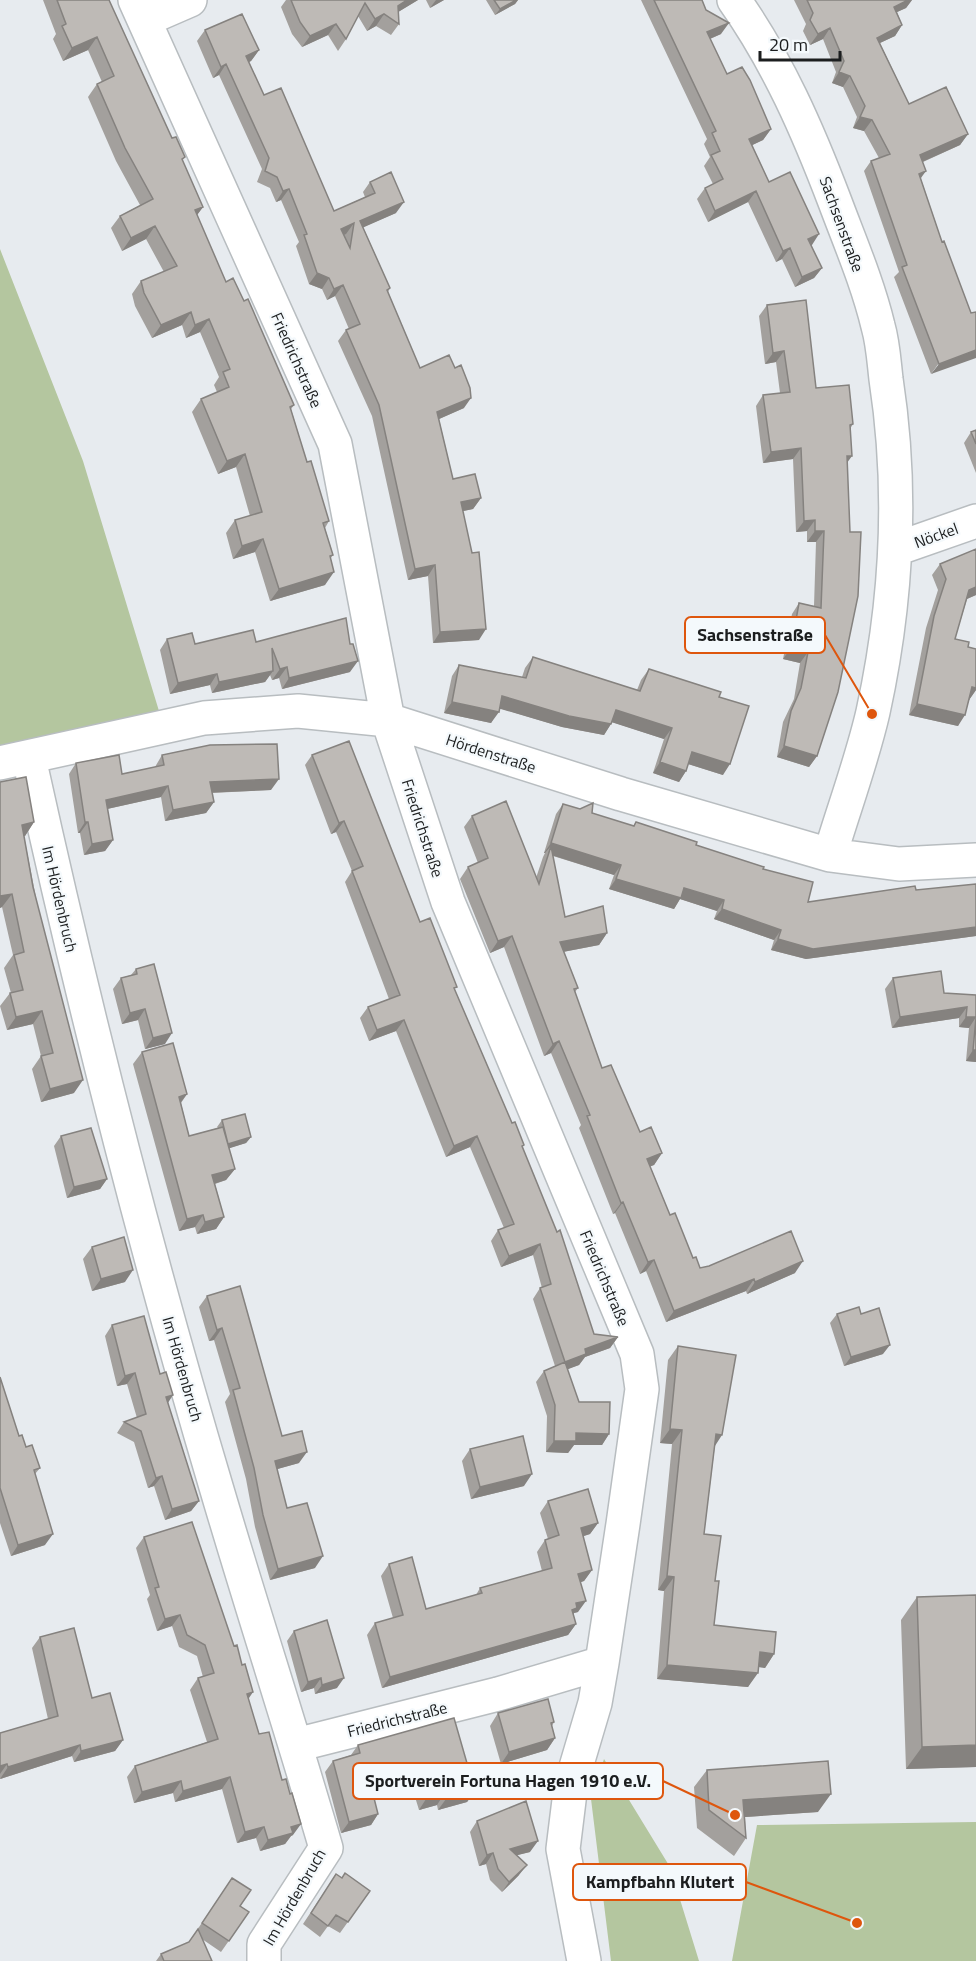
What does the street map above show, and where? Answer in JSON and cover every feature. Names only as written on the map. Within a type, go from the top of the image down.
[{"type":"street","points":[[139,10],[190,0]]},
{"type":"street","name":"Sachsenstraße","points":[[734,0],[756,31],[806,126],[878,326],[896,457],[896,549],[872,714],[830,855]]},
{"type":"street","name":"Friedrichstraße","points":[[139,10],[334,444],[388,720],[448,902],[637,1354],[642,1389],[602,1663],[595,1703],[571,1784],[563,1849],[584,1961]]},
{"type":"street","name":"Nöckel","points":[[896,549],[976,520]]},
{"type":"street","name":"Hördenstraße","points":[[14,760],[204,718],[298,711],[388,720],[755,835],[830,855],[899,864],[976,860]]},
{"type":"street","name":"Im Hördenbruch","points":[[14,760],[71,946],[138,1208],[216,1489],[326,1848],[264,1944],[264,1961]]},
{"type":"street","name":"Friedrichstraße","points":[[296,1745],[498,1694],[602,1663]]},
{"type":"green space","points":[[0,249],[83,461],[159,711],[0,746]]},
{"type":"green space","points":[[604,1759],[670,1867],[699,1961],[611,1961],[591,1799]]},
{"type":"green space","points":[[976,1822],[976,1961],[732,1961],[757,1825]]},
{"type":"building","points":[[57,0],[109,0],[172,138],[176,137],[185,157],[182,159],[203,207],[195,210],[226,282],[233,278],[244,301],[248,299],[294,405],[290,407],[307,462],[311,461],[329,521],[323,523],[333,555],[330,556],[334,572],[279,589],[263,539],[242,546],[235,520],[262,512],[245,454],[227,461],[201,399],[229,387],[223,372],[230,369],[209,319],[195,325],[191,312],[161,325],[144,293],[141,281],[177,266],[155,226],[131,238],[120,216],[153,199],[125,148],[97,84],[114,76],[97,37],[72,48],[62,26],[66,24]]},
{"type":"building","points":[[291,0],[407,0],[398,6],[399,24],[384,14],[375,19],[365,3],[346,39],[336,24],[310,36],[300,22]]},
{"type":"building","points":[[494,0],[516,0],[500,9]]},
{"type":"building","points":[[654,0],[702,0],[706,10],[729,23],[707,32],[727,74],[742,67],[750,80],[771,129],[749,139],[769,182],[790,172],[819,234],[808,239],[822,268],[802,277],[790,248],[783,251],[756,191],[715,211],[705,188],[723,179],[711,155],[720,151],[712,133],[716,131]]},
{"type":"building","points":[[807,0],[908,0],[894,7],[902,25],[877,38],[909,104],[946,87],[968,134],[920,155],[926,171],[919,174],[942,242],[944,241],[971,313],[976,312],[976,350],[939,364],[902,267],[907,265],[871,161],[890,154],[872,120],[860,117],[865,106],[850,76],[839,72],[844,61],[830,28],[818,34],[810,20],[813,13]]},
{"type":"building","points":[[242,14],[259,50],[246,56],[264,95],[281,88],[334,211],[375,193],[370,182],[391,172],[404,202],[360,221],[390,288],[387,290],[420,368],[449,355],[455,368],[461,365],[470,388],[471,398],[437,412],[453,479],[475,474],[481,498],[461,502],[472,553],[479,552],[486,629],[440,632],[435,565],[415,569],[379,405],[346,330],[360,324],[343,285],[334,289],[329,278],[317,273],[304,235],[307,234],[289,189],[283,191],[277,177],[265,171],[269,158],[226,64],[221,67],[205,30]],"holes":[[[354,223],[350,248],[341,229]]]},
{"type":"building","points":[[806,300],[816,388],[849,385],[853,424],[850,425],[852,456],[847,456],[850,532],[861,532],[858,596],[838,692],[817,756],[784,746],[791,711],[801,688],[808,652],[791,648],[799,603],[821,608],[824,531],[815,531],[815,520],[804,521],[801,448],[771,452],[763,395],[790,392],[784,351],[773,353],[767,305]]},
{"type":"building","points":[[976,430],[976,444],[971,432]]},
{"type":"building","points":[[976,549],[976,587],[969,590],[955,639],[969,642],[968,647],[976,649],[976,688],[972,687],[965,715],[917,704],[934,616],[946,579],[940,564]]},
{"type":"building","points":[[346,618],[350,644],[353,644],[358,661],[289,678],[287,667],[280,669],[272,648],[273,671],[219,682],[217,674],[178,683],[167,639],[192,633],[195,644],[253,630],[256,642]]},
{"type":"building","points":[[533,657],[640,691],[649,669],[721,692],[719,697],[749,706],[730,764],[692,752],[686,771],[660,762],[672,728],[616,710],[611,724],[569,716],[502,696],[499,712],[452,702],[459,665],[526,678]]},
{"type":"building","points":[[349,741],[420,922],[430,918],[457,987],[454,988],[512,1123],[515,1122],[524,1145],[522,1146],[557,1232],[560,1230],[594,1334],[618,1337],[585,1349],[586,1354],[565,1362],[540,1288],[551,1284],[540,1244],[509,1256],[498,1230],[514,1224],[477,1136],[454,1146],[404,1020],[377,1030],[368,1007],[400,995],[352,871],[363,866],[344,821],[339,823],[312,755]]},
{"type":"building","points":[[277,744],[279,779],[210,782],[214,802],[173,810],[168,786],[106,800],[113,840],[92,844],[88,822],[85,822],[76,763],[119,755],[122,774],[164,765],[162,755],[210,745]]},
{"type":"building","points":[[26,777],[34,822],[22,825],[33,887],[83,1080],[50,1089],[41,1056],[53,1053],[42,1011],[16,1017],[10,993],[23,990],[14,955],[24,952],[12,894],[0,896],[0,782]]},
{"type":"building","points":[[506,801],[539,884],[551,846],[565,917],[603,906],[607,933],[560,942],[578,988],[574,989],[602,1068],[611,1065],[640,1132],[651,1127],[662,1153],[647,1159],[670,1215],[675,1213],[693,1258],[696,1257],[700,1268],[709,1266],[791,1231],[803,1261],[755,1282],[754,1279],[674,1311],[654,1260],[648,1262],[623,1202],[621,1203],[587,1116],[590,1115],[559,1041],[553,1044],[512,936],[498,941],[468,867],[488,858],[472,816]]},
{"type":"building","points":[[593,803],[592,813],[634,826],[636,822],[697,842],[696,845],[764,867],[763,869],[813,882],[808,902],[915,886],[916,890],[976,884],[976,927],[813,949],[778,939],[781,930],[722,909],[724,900],[684,888],[681,898],[616,879],[621,865],[551,843],[563,804],[580,809]]},
{"type":"building","points":[[154,964],[172,1033],[153,1038],[145,1009],[130,1013],[121,978],[137,974],[136,969]]},
{"type":"building","points":[[941,971],[944,993],[976,995],[976,1017],[966,1017],[967,1007],[900,1017],[893,978]]},
{"type":"building","points":[[976,1018],[976,1050],[973,1050]]},
{"type":"building","points":[[173,1043],[187,1094],[179,1097],[189,1136],[223,1127],[235,1169],[212,1175],[224,1217],[205,1222],[203,1215],[187,1219],[142,1052]]},
{"type":"building","points":[[245,1114],[251,1137],[228,1144],[222,1120]]},
{"type":"building","points":[[91,1128],[107,1179],[74,1187],[61,1136]]},
{"type":"building","points":[[124,1237],[133,1270],[101,1279],[92,1247]]},
{"type":"building","points":[[240,1286],[282,1436],[302,1431],[307,1452],[275,1461],[287,1508],[307,1503],[323,1556],[278,1569],[233,1390],[240,1388],[222,1328],[217,1330],[207,1296]]},
{"type":"building","points":[[859,1307],[861,1314],[879,1308],[890,1345],[851,1357],[837,1314]]},
{"type":"building","points":[[144,1316],[160,1374],[166,1372],[173,1395],[166,1397],[199,1501],[172,1509],[162,1476],[156,1478],[141,1431],[124,1422],[146,1414],[135,1373],[125,1376],[112,1325]]},
{"type":"building","points":[[678,1346],[736,1355],[722,1435],[716,1434],[704,1534],[721,1536],[715,1581],[719,1581],[714,1625],[776,1632],[774,1654],[760,1652],[758,1673],[667,1665],[674,1577],[667,1576],[682,1430],[670,1429]]},
{"type":"building","points":[[565,1362],[579,1402],[610,1402],[609,1434],[576,1433],[576,1441],[554,1441],[555,1405],[544,1371]]},
{"type":"building","points":[[0,1377],[19,1436],[22,1435],[26,1447],[32,1445],[40,1468],[34,1470],[53,1534],[18,1545],[0,1488]]},
{"type":"building","points":[[523,1436],[532,1474],[480,1487],[470,1449]]},
{"type":"building","points":[[588,1489],[598,1523],[581,1528],[592,1570],[578,1574],[586,1601],[576,1603],[577,1608],[572,1610],[576,1624],[390,1677],[375,1623],[403,1615],[389,1564],[412,1557],[426,1609],[482,1593],[480,1588],[552,1568],[545,1540],[559,1535],[548,1501]]},
{"type":"building","points":[[192,1522],[234,1646],[237,1645],[242,1665],[245,1664],[253,1692],[247,1694],[259,1734],[269,1732],[282,1780],[286,1779],[290,1794],[292,1793],[301,1824],[291,1827],[293,1833],[268,1840],[264,1827],[245,1832],[230,1777],[183,1791],[181,1781],[142,1792],[135,1766],[218,1739],[198,1678],[214,1673],[205,1645],[187,1635],[180,1615],[165,1619],[155,1588],[159,1587],[144,1537]]},
{"type":"building","points":[[976,1595],[976,1745],[922,1747],[917,1597]]},
{"type":"building","points":[[327,1620],[344,1678],[322,1685],[321,1678],[308,1682],[294,1631]]},
{"type":"building","points":[[74,1628],[92,1698],[110,1693],[123,1740],[81,1751],[80,1745],[8,1767],[7,1764],[0,1766],[0,1733],[58,1716],[40,1637]]},
{"type":"building","points":[[548,1699],[554,1722],[551,1723],[555,1738],[509,1752],[498,1713]]},
{"type":"building","points":[[454,1718],[475,1791],[446,1799],[444,1794],[426,1799],[420,1776],[372,1790],[378,1814],[349,1822],[333,1761],[360,1753],[358,1745]]},
{"type":"building","points":[[828,1761],[831,1794],[743,1800],[746,1838],[709,1810],[707,1770]]},
{"type":"building","points":[[526,1801],[538,1841],[510,1849],[527,1865],[509,1882],[498,1869],[493,1853],[487,1855],[477,1821]]},
{"type":"building","points":[[345,1873],[370,1891],[348,1922],[336,1915],[328,1926],[311,1913],[336,1874],[342,1878]]},
{"type":"building","points":[[232,1878],[251,1890],[240,1906],[249,1912],[229,1941],[202,1923]]},
{"type":"building","points":[[198,1929],[212,1961],[164,1961],[161,1954],[189,1942]]},
{"type":"place","name":"Sachsenstraße","points":[[872,714]]},
{"type":"place","name":"Sportverein Fortuna Hagen 1910 e.V.","points":[[735,1815]]},
{"type":"place","name":"Kampfbahn Klutert","points":[[857,1923]]}]
